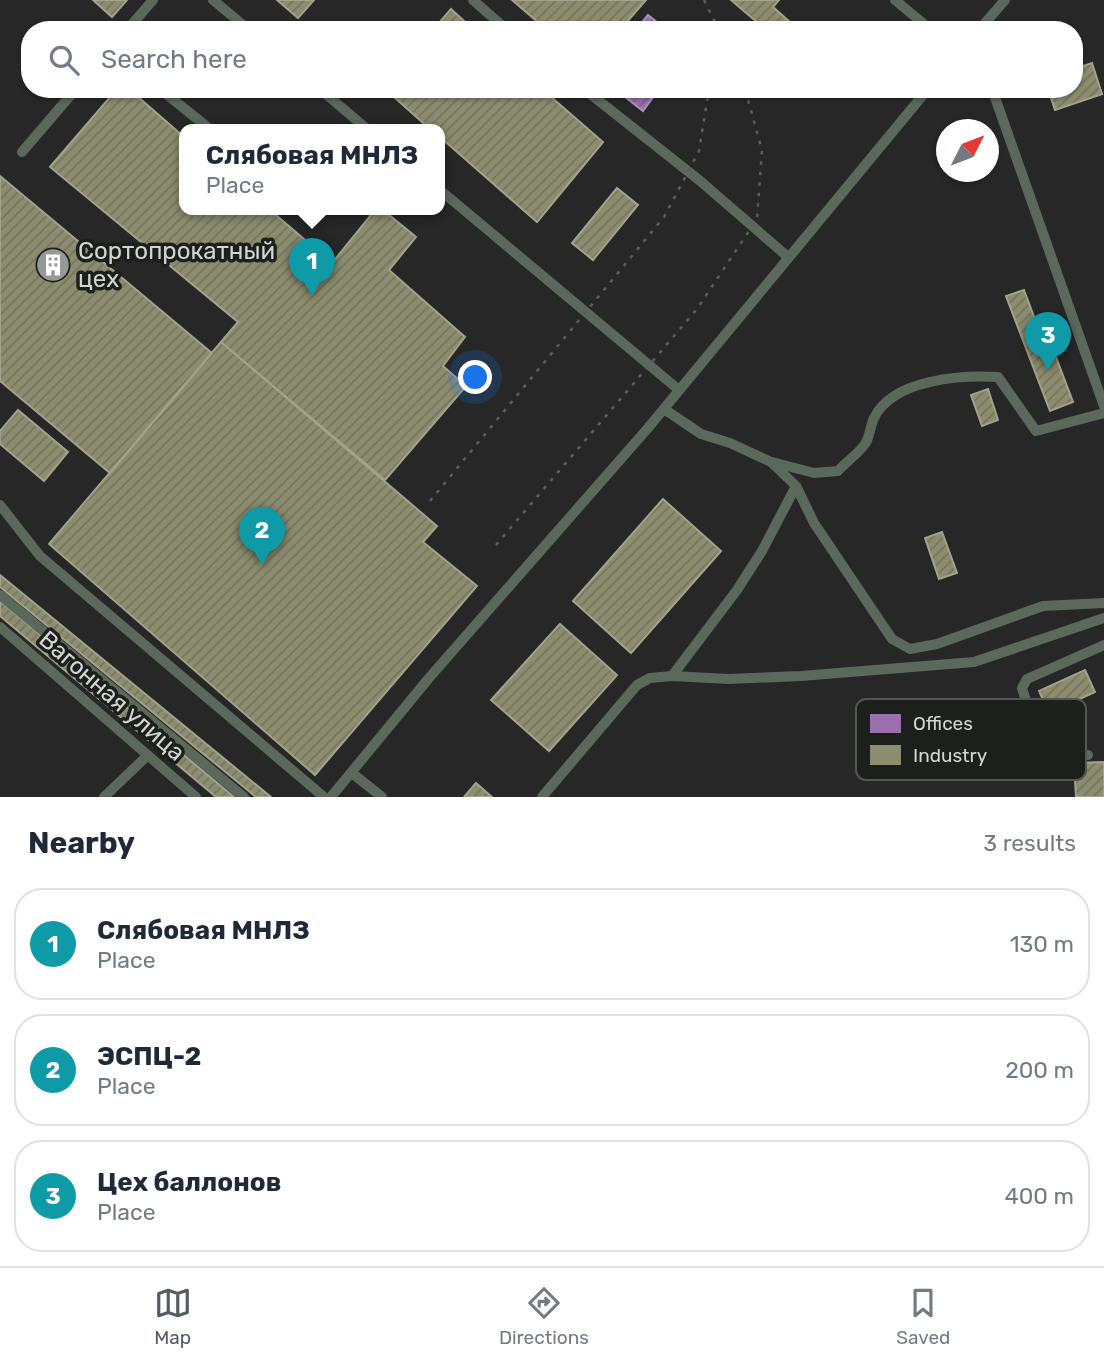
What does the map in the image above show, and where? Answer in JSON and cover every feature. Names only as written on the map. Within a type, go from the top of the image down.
[{"type":"street","points":[[135,21],[153,0]]},
{"type":"street","points":[[213,0],[238,21]]},
{"type":"street","points":[[473,0],[497,21]]},
{"type":"street","points":[[895,0],[920,21]]},
{"type":"street","points":[[987,21],[1005,0]]},
{"type":"street","points":[[22,152],[68,98]]},
{"type":"street","points":[[171,98],[204,124]]},
{"type":"street","points":[[331,98],[361,124]]},
{"type":"street","points":[[595,98],[699,180],[788,257]]},
{"type":"street","points":[[331,797],[436,669],[664,409],[920,98]]},
{"type":"street","points":[[995,98],[1104,406]]},
{"type":"street","points":[[445,194],[679,390]]},
{"type":"street","points":[[664,409],[701,434],[730,443],[771,462],[814,473],[838,471],[866,443],[874,417],[891,400],[921,383],[971,376],[998,377],[1036,431],[1104,413]]},
{"type":"street","points":[[771,462],[796,486],[814,523],[892,639],[910,649],[937,644],[1043,606],[1104,603]]},
{"type":"street","points":[[673,676],[737,590],[762,551],[796,486]]},
{"type":"street","points":[[0,505],[40,556],[324,797]]},
{"type":"street","points":[[0,595],[244,797]]},
{"type":"street","points":[[542,797],[637,685],[650,678],[801,676],[974,662],[1104,618]]},
{"type":"street","name":"Вагонная улица","points":[[0,627],[196,797]]},
{"type":"street","points":[[1026,699],[1021,688],[1027,679],[1104,645]]},
{"type":"street","points":[[104,797],[148,755]]},
{"type":"street","points":[[352,773],[382,797]]},
{"type":"building: Offices","points":[[648,15],[656,21],[643,21]]},
{"type":"building: Offices","points":[[626,98],[652,98],[643,111]]},
{"type":"building: Industry","points":[[93,0],[127,0],[112,17]]},
{"type":"building: Industry","points":[[277,0],[314,0],[298,18]]},
{"type":"building: Industry","points":[[512,0],[646,0],[628,21],[536,21]]},
{"type":"building: Industry","points":[[731,0],[779,0],[773,7],[789,21],[756,21]]},
{"type":"building: Industry","points":[[451,9],[464,21],[441,21]]},
{"type":"building: Industry","points":[[1092,63],[1102,94],[1055,110],[1051,98],[1083,98],[1083,66]]},
{"type":"building: Industry","points":[[109,98],[139,98],[179,133],[179,215],[276,215],[332,263],[371,215],[389,215],[416,237],[389,270],[465,337],[443,366],[466,386],[385,480],[221,342],[238,322],[50,167]]},
{"type":"building: Industry","points":[[395,98],[552,98],[603,142],[537,222],[445,141],[445,124],[424,124]]},
{"type":"building: Industry","name":"Сортопрокатный цех","points":[[0,176],[212,353],[110,473],[0,381]]},
{"type":"building: Industry","points":[[617,188],[638,205],[593,260],[572,243]]},
{"type":"building: Industry","points":[[1024,290],[1039,330],[1045,328],[1073,402],[1050,411],[1006,296]]},
{"type":"building: Industry","points":[[221,342],[437,526],[423,542],[477,586],[315,775],[49,544]]},
{"type":"building: Industry","points":[[988,389],[998,420],[982,426],[971,395]]},
{"type":"building: Industry","points":[[18,410],[68,452],[44,481],[0,444],[0,431]]},
{"type":"building: Industry","points":[[663,499],[721,551],[631,653],[573,601]]},
{"type":"building: Industry","points":[[942,532],[957,573],[939,579],[925,538]]},
{"type":"building: Industry","points":[[0,575],[271,797],[256,797],[0,587]]},
{"type":"building: Industry","points":[[0,601],[234,797],[216,797],[0,616]]},
{"type":"building: Industry","points":[[560,624],[617,675],[549,751],[491,700]]},
{"type":"building: Industry","points":[[1085,670],[1095,692],[1080,699],[1043,699],[1039,691]]},
{"type":"building: Industry","points":[[1104,762],[1104,797],[1076,797],[1075,780],[1086,780],[1086,763]]},
{"type":"building: Industry","points":[[476,783],[492,797],[464,797]]},
{"type":"railway","points":[[704,0],[714,21]]},
{"type":"railway","points":[[430,501],[664,217],[699,151],[708,98]]},
{"type":"railway","points":[[496,545],[697,309],[757,219],[762,150],[748,98]]},
{"type":"place","name":"Сортопрокатный цех","points":[[53,265]]},
{"type":"place","name":"Слябовая МНЛЗ","points":[[312,296]]},
{"type":"place","name":"Цех баллонов","points":[[1048,370]]},
{"type":"place","name":"ЭСПЦ-2","points":[[262,565]]}]
